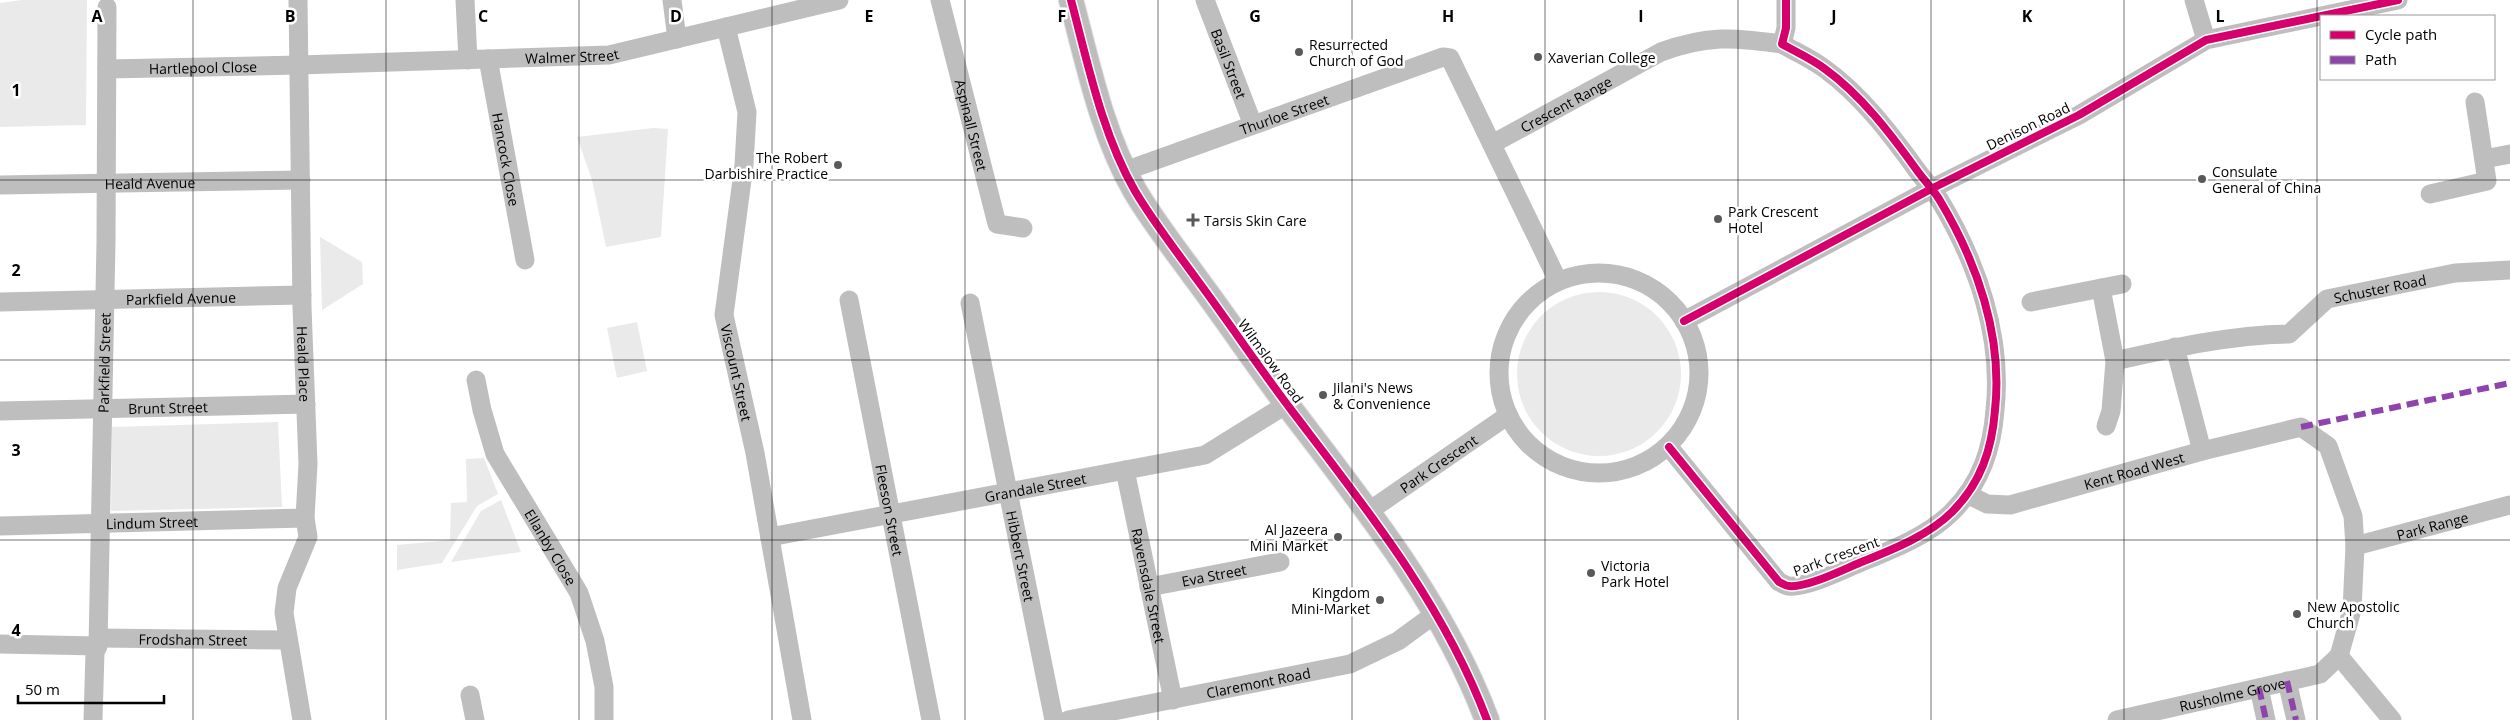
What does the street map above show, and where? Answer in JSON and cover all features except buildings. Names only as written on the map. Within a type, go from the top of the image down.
[{"type":"main road","name":"Wilmslow Road","points":[[1071,0],[1105,121],[1125,171],[1145,206],[1286,404],[1369,511],[1436,614],[1471,679],[1487,720]]},
{"type":"street","name":"Heald Place","points":[[298,0],[302,295],[308,464],[305,518],[308,537],[287,588],[284,613],[287,640],[302,720]]},
{"type":"street","points":[[465,0],[468,60]]},
{"type":"street","points":[[672,0],[677,39]]},
{"type":"street","name":"Walmer Street","points":[[299,65],[609,55],[839,0]]},
{"type":"street","name":"Aspinall Street","points":[[940,0],[997,224],[1023,228]]},
{"type":"street","name":"Basil Street","points":[[1205,0],[1253,125]]},
{"type":"street","points":[[1782,44],[1786,28],[1786,0]]},
{"type":"street","points":[[2194,0],[2206,40]]},
{"type":"street","name":"Denison Road","points":[[2326,15],[2398,0]]},
{"type":"street","name":"Parkfield Street","points":[[93,720],[95,652],[98,642],[104,409],[107,7]]},
{"type":"street","name":"Denison Road","points":[[1684,321],[1931,188],[2079,115],[2206,40],[2320,16]]},
{"type":"street","name":"Viscount Street","points":[[726,26],[748,112],[743,174],[724,315],[755,453],[802,720]]},
{"type":"street","name":"Crescent Range","points":[[1492,144],[1661,52],[1688,42],[1739,38],[1782,44]]},
{"type":"street","name":"Park Crescent","points":[[1669,446],[1779,582],[1788,586],[1812,581],[1900,546],[1936,526],[1968,494],[1984,465],[1990,449],[1996,398],[1997,364],[1985,304],[1976,275],[1958,236],[1931,188],[1898,144],[1862,102],[1825,68],[1782,44]]},
{"type":"street","name":"Thurloe Street","points":[[1125,171],[1443,56],[1450,58],[1454,62],[1492,144]]},
{"type":"street","name":"Hancock Close","points":[[488,59],[525,260]]},
{"type":"street","name":"Hartlepool Close","points":[[107,69],[299,65]]},
{"type":"street","points":[[2430,194],[2487,181],[2475,102]]},
{"type":"street","points":[[1492,144],[1558,281]]},
{"type":"street","points":[[2484,159],[2510,154]]},
{"type":"street","name":"Heald Avenue","points":[[0,185],[301,180]]},
{"type":"street","name":"Schuster Road","points":[[2115,361],[2175,347],[2252,334],[2289,334],[2327,299],[2455,273],[2510,270]]},
{"type":"street","points":[[1604,271],[1626,275],[1647,285],[1669,302],[1684,321],[1698,360],[1698,387],[1683,429],[1669,446],[1644,464],[1622,471],[1602,474],[1580,472],[1540,452],[1525,439],[1507,416],[1501,377],[1502,348],[1514,321],[1532,301],[1558,281],[1580,273],[1604,271]]},
{"type":"street","points":[[2031,302],[2122,284]]},
{"type":"street","points":[[2101,288],[2115,361],[2111,411],[2106,426]]},
{"type":"street","name":"Parkfield Avenue","points":[[0,302],[302,295]]},
{"type":"street","name":"Fleeson Street","points":[[849,300],[931,720]]},
{"type":"street","name":"Hibbert Street","points":[[970,303],[1054,720]]},
{"type":"street","points":[[2175,347],[2202,451]]},
{"type":"street","name":"Ellanby Close","points":[[476,380],[482,410],[495,454],[579,593],[595,641],[602,678],[604,720]]},
{"type":"street","name":"Brunt Street","points":[[0,411],[306,404]]},
{"type":"street","name":"Grandale Street","points":[[770,537],[1205,455],[1286,404]]},
{"type":"street","name":"Park Crescent","points":[[1369,511],[1507,416]]},
{"type":"street","name":"Kent Road West","points":[[1968,494],[1987,504],[2010,505],[2202,451],[2301,427],[2328,446],[2353,516],[2355,546]]},
{"type":"street","name":"Ravensdale Street","points":[[1125,470],[1173,700]]},
{"type":"street","name":"Park Range","points":[[2355,546],[2510,505]]},
{"type":"street","name":"Lindum Street","points":[[0,526],[305,518]]},
{"type":"street","points":[[2355,546],[2352,610],[2339,656],[2392,720]]},
{"type":"street","name":"Eva Street","points":[[1149,587],[1280,562]]},
{"type":"street","name":"Claremont Road","points":[[1068,720],[1142,713],[1173,700],[1350,664],[1398,641],[1436,614]]},
{"type":"street","name":"Frodsham Street","points":[[0,644],[287,640]]},
{"type":"street","name":"Rusholme Grove","points":[[2117,720],[2320,674],[2339,656]]},
{"type":"street","points":[[2287,681],[2296,720]]},
{"type":"street","points":[[2259,688],[2266,720]]},
{"type":"street","points":[[470,695],[475,720]]},
{"type":"shaded area","points":[[22,0],[87,0],[86,125],[0,127],[0,3]]},
{"type":"shaded area","points":[[653,128],[668,129],[661,237],[606,247],[592,180],[577,137]]},
{"type":"shaded area","points":[[320,237],[362,262],[363,284],[322,310]]},
{"type":"shaded area","points":[[1591,292],[1607,292],[1630,298],[1645,306],[1657,316],[1667,328],[1675,343],[1681,366],[1681,382],[1675,405],[1667,420],[1657,432],[1645,442],[1630,450],[1607,456],[1591,456],[1568,450],[1553,442],[1531,420],[1521,398],[1517,382],[1517,366],[1523,343],[1531,328],[1553,306],[1575,296]]},
{"type":"shaded area","points":[[637,322],[647,371],[617,378],[607,328]]},
{"type":"shaded area","points":[[278,422],[282,507],[111,511],[112,427]]},
{"type":"shaded area","points":[[484,458],[498,494],[477,506],[442,563],[397,570],[397,545],[450,540],[451,503],[467,502],[466,459]]},
{"type":"shaded area","points":[[501,500],[521,552],[451,562],[481,511]]},
{"type":"marked path","points":[[2301,427],[2510,383]]},
{"type":"marked path","points":[[2287,681],[2296,720]]},
{"type":"marked path","points":[[2259,688],[2266,720]]},
{"type":"cycle path","points":[[1071,0],[1090,74],[1113,146],[1135,191],[1268,379],[1348,484],[1401,559],[1449,637],[1487,720]]},
{"type":"cycle path","points":[[1669,447],[1779,582],[1787,586],[1806,584],[1827,577],[1899,546],[1933,528],[1952,512],[1971,489],[1988,452],[1995,410],[1995,355],[1991,327],[1984,300],[1965,248],[1936,195],[1874,115],[1838,79],[1825,69],[1782,44],[1786,28],[1786,0]]},
{"type":"cycle path","points":[[2326,15],[2398,0]]},
{"type":"cycle path","points":[[1684,321],[1931,189],[2079,115],[2206,40],[2320,16]]},
{"type":"place","name":"Resurrected Church of God","points":[[1299,52]]},
{"type":"place","name":"Xaverian College","points":[[1538,57]]},
{"type":"place","name":"The Robert Darbishire Practice","points":[[838,165]]},
{"type":"place","name":"Consulate General of China","points":[[2202,179]]},
{"type":"place","name":"Park Crescent Hotel","points":[[1718,219]]},
{"type":"place","name":"Tarsis Skin Care","points":[[1193,220]]},
{"type":"place","name":"Jilani's News & Convenience","points":[[1323,395]]},
{"type":"place","name":"Al Jazeera Mini Market","points":[[1338,537]]},
{"type":"place","name":"Victoria Park Hotel","points":[[1591,573]]},
{"type":"place","name":"Kingdom Mini-Market","points":[[1380,600]]},
{"type":"place","name":"New Apostolic Church","points":[[2297,614]]}]
